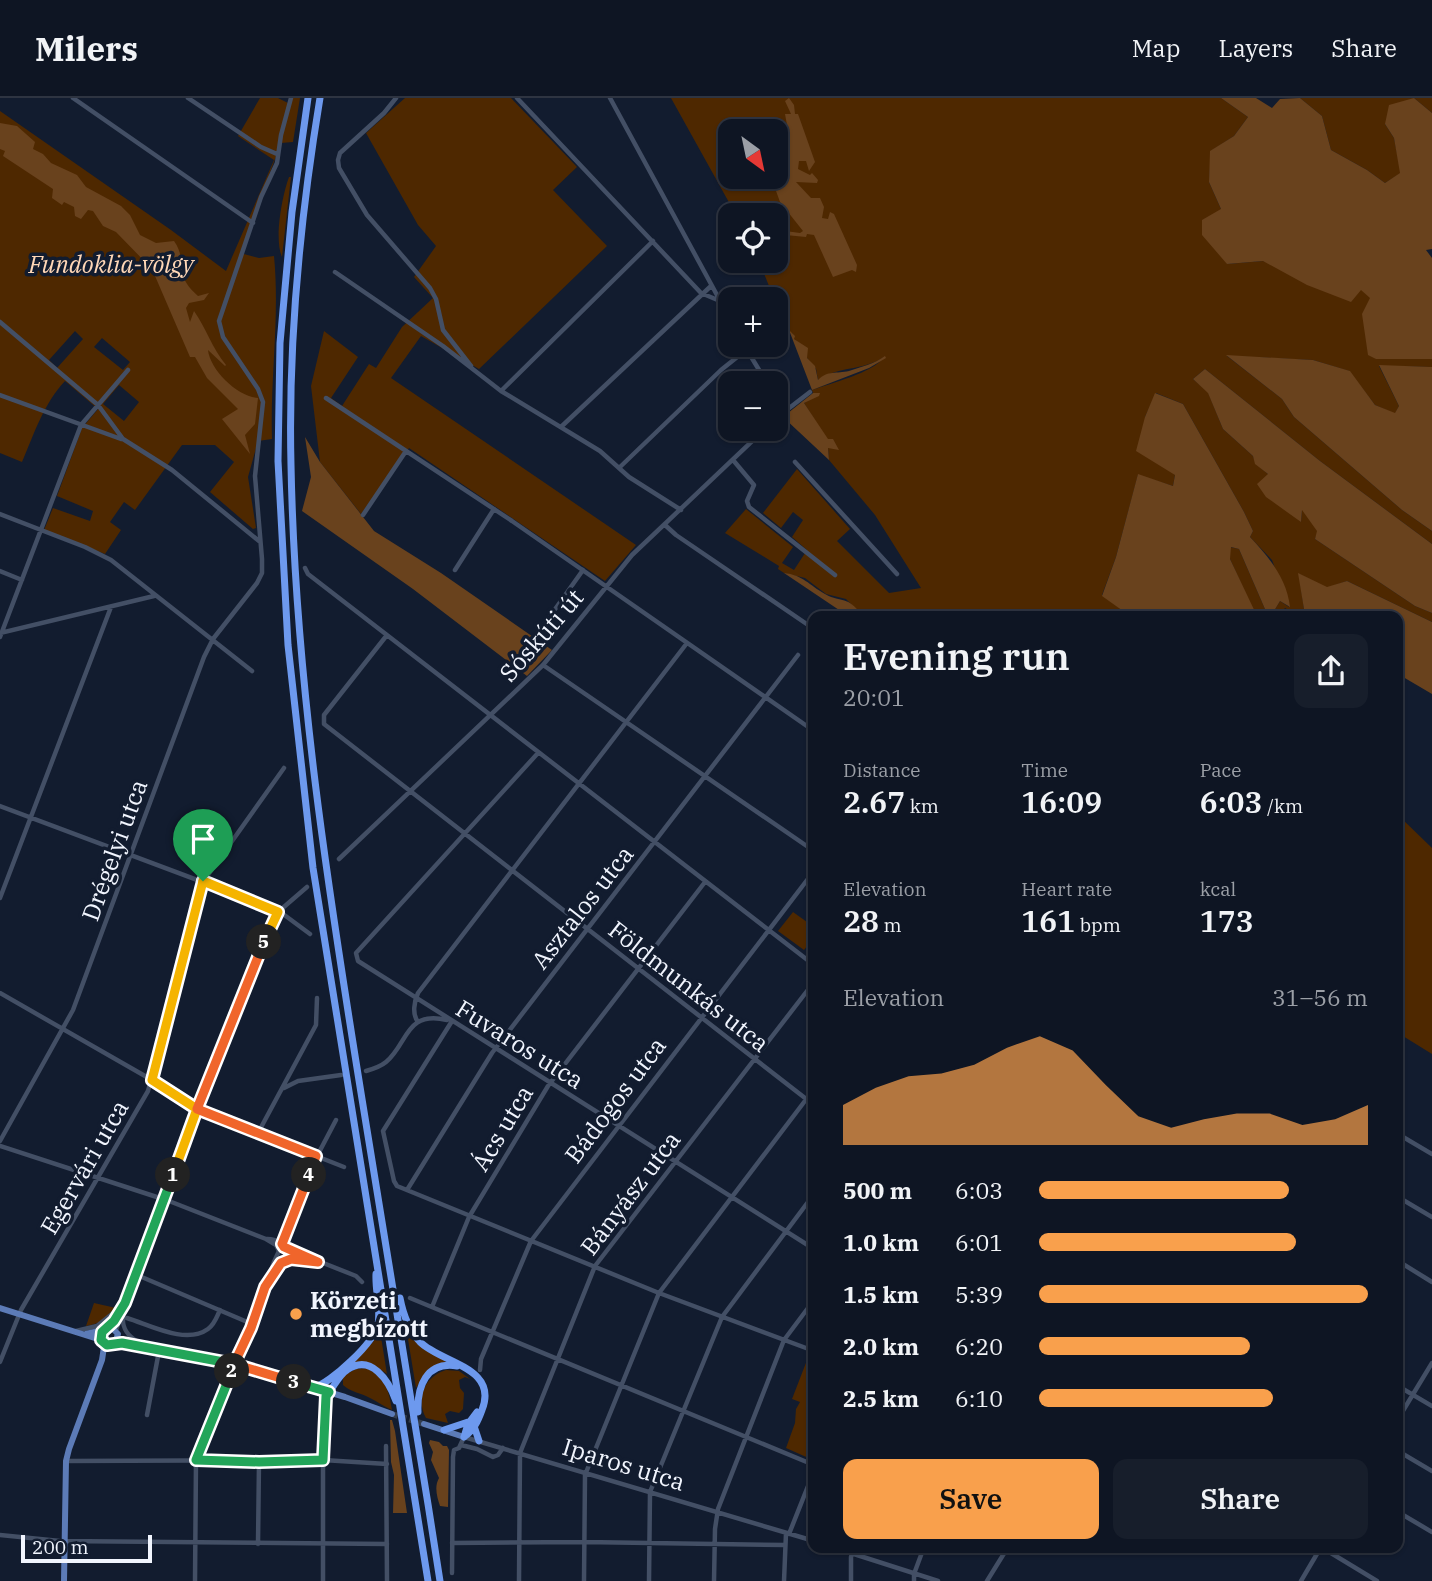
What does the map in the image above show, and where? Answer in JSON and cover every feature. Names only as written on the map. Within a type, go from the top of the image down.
[{"type":"highway","points":[[308,98],[292,212],[280,343],[278,461],[292,698],[313,868],[428,1581]]},
{"type":"highway","points":[[320,98],[300,248],[292,371],[291,461],[295,580],[323,848],[440,1581]]},
{"type":"highway","points":[[389,1257],[396,1275],[402,1308],[411,1330],[425,1346],[472,1371],[481,1385],[485,1400],[464,1437]]},
{"type":"highway","points":[[329,1392],[335,1380],[377,1331],[377,1263]]},
{"type":"highway","points":[[313,1388],[335,1380],[355,1366],[362,1365],[377,1370],[393,1390],[403,1422]]},
{"type":"highway","points":[[419,1441],[419,1389],[426,1376],[436,1368],[453,1366],[474,1378],[479,1388],[481,1399],[473,1423],[479,1441]]},
{"type":"highway","points":[[335,1380],[339,1395]]},
{"type":"highway","points":[[444,1430],[473,1423]]},
{"type":"main road","points":[[0,1308],[113,1344],[234,1364],[339,1395],[392,1414]]},
{"type":"main road","points":[[74,1332],[90,1334],[106,1329],[160,1350]]},
{"type":"main road","points":[[65,1581],[66,1461],[102,1360],[102,1341],[106,1329]]},
{"type":"main road","points":[[102,1360],[118,1332]]},
{"type":"main road","name":"Iparos utca","points":[[424,1423],[464,1437]]},
{"type":"street","points":[[73,98],[253,223]]},
{"type":"street","points":[[188,98],[261,147],[277,154]]},
{"type":"street","points":[[260,542],[255,476],[263,402],[258,389],[223,337],[219,321],[261,197],[277,163],[291,98]]},
{"type":"street","points":[[394,98],[340,153],[339,169],[384,236],[430,288],[436,299],[443,330],[473,369]]},
{"type":"street","points":[[517,98],[701,293],[718,300]]},
{"type":"street","points":[[610,98],[718,297]]},
{"type":"street","points":[[501,391],[653,241]]},
{"type":"street","points":[[335,272],[501,391],[562,426],[620,467],[629,477],[681,510]]},
{"type":"street","points":[[562,426],[711,285]]},
{"type":"street","points":[[0,322],[98,405],[123,439]]},
{"type":"street","points":[[620,467],[735,357]]},
{"type":"street","points":[[0,633],[81,425],[128,370]]},
{"type":"street","points":[[788,408],[810,392]]},
{"type":"street","points":[[0,395],[123,439],[172,470],[260,542]]},
{"type":"street","points":[[326,398],[494,509],[808,727]]},
{"type":"street","name":"Sóskúti út","points":[[339,859],[543,665],[632,555],[753,441]]},
{"type":"street","points":[[363,515],[405,451]]},
{"type":"street","points":[[733,460],[754,485],[747,501],[749,507],[835,575]]},
{"type":"street","points":[[795,462],[897,574]]},
{"type":"street","points":[[455,570],[494,509]]},
{"type":"street","points":[[0,514],[101,554],[252,671]]},
{"type":"street","points":[[665,525],[808,625]]},
{"type":"street","name":"Drégelyi utca","points":[[0,1143],[63,1030],[132,854],[204,657],[213,639],[262,573],[260,542]]},
{"type":"street","points":[[305,568],[307,574],[808,960]]},
{"type":"street","points":[[536,636],[583,570]]},
{"type":"street","points":[[0,571],[22,580]]},
{"type":"street","points":[[0,633],[155,596]]},
{"type":"street","points":[[0,898],[111,607]]},
{"type":"street","name":"Földmunkás utca","points":[[387,635],[324,715],[324,724],[806,1099]]},
{"type":"street","points":[[418,1023],[415,1019],[415,999],[418,993],[687,643]]},
{"type":"street","name":"Asztalos utca","points":[[407,1190],[495,1049],[798,654]]},
{"type":"street","points":[[543,665],[808,847]]},
{"type":"street","points":[[464,834],[538,753]]},
{"type":"street","name":"Egervári utca","points":[[0,1362],[19,1314],[148,1091],[203,881],[285,768]]},
{"type":"street","points":[[0,806],[203,881],[278,912],[310,934]]},
{"type":"street","name":"Fuvaros utca","points":[[464,834],[356,953],[358,961],[808,1245]]},
{"type":"street","name":"Bádogos utca","points":[[480,1370],[481,1359],[491,1333],[531,1241],[808,879]]},
{"type":"street","name":"Ács utca","points":[[432,1307],[469,1217],[550,1083],[705,882]]},
{"type":"street","points":[[118,1332],[125,1303],[197,1109],[278,912],[307,887]]},
{"type":"street","name":"Bányász utca","points":[[520,1452],[595,1266],[808,990]]},
{"type":"street","points":[[0,993],[152,1080],[197,1109],[344,1167]]},
{"type":"street","points":[[258,1133],[316,1025],[317,998]]},
{"type":"street","points":[[366,1071],[387,1061],[402,1039],[418,1023],[433,1018],[452,1021],[382,1133],[397,1186],[659,1293],[808,1350]]},
{"type":"street","points":[[284,1088],[298,1081],[341,1075]]},
{"type":"street","points":[[584,1581],[586,1473],[659,1293],[808,1096]]},
{"type":"street","points":[[283,1261],[282,1241],[316,1156],[336,1120]]},
{"type":"street","points":[[1403,1137],[1432,1154]]},
{"type":"street","points":[[0,1143],[266,1239],[281,1250],[292,1250],[356,1276],[362,1282]]},
{"type":"street","points":[[1403,1200],[1432,1217]]},
{"type":"street","points":[[649,1581],[649,1492],[722,1317],[808,1202]]},
{"type":"street","points":[[195,1581],[196,1460],[281,1250]]},
{"type":"street","points":[[291,1259],[292,1250]]},
{"type":"street","points":[[265,1287],[283,1261],[291,1259],[318,1262]]},
{"type":"street","points":[[1403,1264],[1432,1282]]},
{"type":"street","points":[[137,1275],[252,1324]]},
{"type":"street","points":[[410,1298],[808,1462]]},
{"type":"street","points":[[106,1329],[125,1303]]},
{"type":"street","points":[[74,1332],[97,1326],[114,1315],[125,1303]]},
{"type":"street","points":[[125,1303],[124,1328],[128,1336],[138,1342]]},
{"type":"street","points":[[714,1581],[717,1512],[784,1340],[808,1308]]},
{"type":"street","points":[[127,1318],[178,1334],[194,1334],[209,1328],[220,1310]]},
{"type":"street","points":[[147,1415],[160,1350]]},
{"type":"street","points":[[1403,1411],[1432,1363]]},
{"type":"street","points":[[1403,1389],[1432,1406]]},
{"type":"street","points":[[323,1581],[323,1460],[326,1396],[329,1392]]},
{"type":"street","points":[[453,1573],[453,1457],[454,1450],[461,1445],[464,1437]]},
{"type":"street","name":"Iparos utca","points":[[464,1437],[808,1539]]},
{"type":"street","points":[[461,1445],[493,1457],[503,1448]]},
{"type":"street","points":[[386,1446],[387,1581]]},
{"type":"street","points":[[519,1581],[520,1452]]},
{"type":"street","points":[[1403,1454],[1432,1471]]},
{"type":"street","points":[[66,1461],[323,1460],[387,1464]]},
{"type":"street","points":[[258,1544],[259,1462]]},
{"type":"street","points":[[785,1581],[787,1533],[808,1485]]},
{"type":"street","points":[[1403,1515],[1432,1532]]},
{"type":"street","points":[[0,1535],[65,1541],[387,1544]]},
{"type":"street","points":[[452,1543],[785,1545]]},
{"type":"street","points":[[851,1581],[853,1553]]},
{"type":"street","points":[[861,1553],[938,1581]]},
{"type":"street","points":[[914,1581],[922,1553]]},
{"type":"street","points":[[987,1581],[1003,1553]]},
{"type":"street","points":[[1301,1581],[1317,1553]]},
{"type":"street","points":[[1331,1553],[1377,1581]]},
{"type":"green space","points":[[260,98],[278,98],[288,103],[289,98],[300,98],[293,142],[281,143],[240,253],[259,258],[274,256],[276,279],[272,439],[258,441],[248,477],[256,528],[253,529],[210,492],[234,462],[215,445],[182,445],[135,510],[124,502],[110,522],[121,530],[105,554],[44,530],[53,508],[90,521],[93,511],[57,496],[82,428],[98,409],[65,381],[45,409],[22,462],[0,453],[0,111],[226,271],[274,160],[238,136]],"holes":[[[75,331],[83,339],[57,368],[49,360]],[[102,338],[130,362],[123,370],[94,347]],[[119,385],[139,402],[124,421],[103,404]]]},
{"type":"green space","points":[[405,98],[511,98],[577,167],[553,190],[607,246],[479,369],[421,336],[391,378],[636,545],[605,581],[409,448],[361,514],[320,462],[311,386],[324,331],[358,357],[331,398],[342,406],[369,364],[376,368],[402,327],[433,298],[414,277],[436,246],[418,225],[366,133]]},
{"type":"green space","points":[[671,98],[1221,98],[1248,117],[1234,136],[1211,151],[1209,182],[1221,209],[1227,264],[1263,261],[1361,289],[1371,298],[1376,359],[1432,359],[1432,367],[1379,366],[1399,406],[1395,414],[1375,405],[1349,371],[1313,360],[1227,356],[1282,399],[1294,417],[1402,510],[1432,531],[1432,544],[1320,461],[1205,369],[1193,379],[1208,392],[1223,429],[1253,456],[1256,464],[1268,474],[1301,522],[1302,509],[1318,531],[1315,539],[1415,606],[1432,613],[1432,622],[1347,581],[1327,588],[1299,574],[1304,609],[1308,611],[1290,611],[1285,608],[1283,611],[1274,611],[1280,601],[1289,607],[1272,560],[1250,537],[1253,531],[1244,512],[1183,404],[1156,393],[1145,417],[1175,475],[1173,486],[1138,475],[1116,557],[1102,595],[1123,611],[858,611],[846,599],[826,594],[805,578],[784,573],[778,569],[779,566],[725,533],[746,509],[793,547],[782,563],[794,570],[807,550],[792,537],[803,520],[793,512],[781,528],[763,513],[797,469],[850,529],[837,541],[889,593],[921,588],[875,515],[829,460],[828,448],[832,448],[804,403],[813,398],[816,393],[812,390],[861,373],[884,357],[868,365],[834,372],[818,380],[816,369],[807,358],[807,349],[788,332],[788,287],[769,287],[764,273],[788,273],[788,203],[729,203],[722,189],[788,189],[788,119],[718,119],[718,183]]},
{"type":"green space","points":[[1300,98],[1414,98],[1385,124],[1394,138],[1401,173],[1385,183],[1331,150],[1322,116]]},
{"type":"green space","points":[[1414,98],[1432,98],[1432,113]]},
{"type":"green space","points":[[291,177],[282,257],[279,229]]},
{"type":"green space","points":[[1230,547],[1239,549],[1266,611],[1254,611],[1230,559]]},
{"type":"green space","points":[[1403,820],[1432,848],[1432,1054],[1403,1036]]},
{"type":"green space","points":[[793,912],[808,923],[808,945],[804,950],[778,931]]},
{"type":"green space","points":[[94,1303],[116,1308],[103,1320],[86,1326]]},
{"type":"green space","points":[[406,1327],[446,1362],[430,1368],[416,1388]]},
{"type":"green space","points":[[380,1331],[387,1374],[378,1368],[353,1363]]},
{"type":"green space","points":[[808,1358],[808,1458],[786,1448],[800,1402],[792,1399]]},
{"type":"green space","points":[[367,1368],[385,1385],[392,1410],[343,1385],[343,1376],[356,1369]]},
{"type":"green space","points":[[446,1370],[459,1371],[470,1379],[465,1377],[459,1380],[464,1393],[463,1409],[459,1413],[450,1411],[445,1414],[448,1423],[426,1418],[422,1403],[424,1389],[432,1377]]},
{"type":"shaded area","points":[[789,98],[794,105],[795,114],[798,114],[815,162],[809,171],[806,161],[799,161],[798,169],[810,175],[812,173],[818,180],[817,183],[796,182],[811,198],[820,198],[824,207],[822,218],[828,219],[830,212],[834,214],[857,265],[856,272],[852,270],[833,277],[814,235],[788,235],[788,231],[803,231],[788,212],[788,203],[780,202],[775,189],[788,189],[788,119],[785,114],[791,114],[785,101]]},
{"type":"shaded area","points":[[1221,98],[1256,98],[1272,108],[1280,99],[1300,98],[1322,116],[1331,150],[1385,183],[1400,173],[1394,138],[1385,124],[1389,105],[1414,98],[1432,113],[1432,249],[1426,250],[1432,258],[1432,359],[1376,359],[1368,355],[1362,314],[1370,298],[1361,290],[1351,302],[1307,285],[1263,261],[1227,264],[1202,235],[1202,220],[1221,209],[1209,182],[1210,151],[1234,136],[1248,117]]},
{"type":"shaded area","name":"Fundoklia-völgy","points":[[0,123],[17,126],[35,142],[33,149],[43,154],[51,163],[77,175],[86,187],[121,206],[130,215],[140,235],[156,243],[174,241],[180,255],[182,274],[190,288],[198,296],[209,293],[204,300],[189,303],[186,308],[190,322],[194,311],[226,365],[208,350],[219,374],[242,393],[258,398],[255,424],[245,435],[250,454],[222,419],[238,409],[207,378],[195,357],[190,357],[152,269],[116,232],[103,226],[93,211],[88,210],[81,219],[75,216],[74,207],[64,202],[62,205],[52,198],[53,189],[3,156],[5,151],[0,149]]},
{"type":"shaded area","points":[[789,330],[795,336],[794,339],[808,348],[807,358],[815,366],[818,380],[829,374],[849,371],[885,356],[886,358],[869,368],[812,390]]},
{"type":"shaded area","points":[[1226,355],[1313,360],[1350,371],[1375,405],[1395,413],[1399,406],[1379,365],[1432,367],[1432,531],[1402,510],[1294,417],[1282,399]]},
{"type":"shaded area","points":[[1205,369],[1320,461],[1432,544],[1432,613],[1415,606],[1315,539],[1317,531],[1302,510],[1301,522],[1266,497],[1257,484],[1268,474],[1255,464],[1253,456],[1223,429],[1208,393],[1193,379]]},
{"type":"shaded area","points":[[813,393],[820,393],[804,403],[828,439],[833,439],[839,450],[828,448],[829,460],[788,422],[788,413]]},
{"type":"shaded area","points":[[1155,393],[1183,404],[1244,512],[1253,531],[1250,537],[1281,578],[1290,607],[1280,601],[1274,611],[1266,611],[1239,549],[1231,547],[1230,559],[1255,611],[1123,611],[1102,596],[1116,557],[1138,474],[1173,486],[1175,475],[1136,451]]},
{"type":"shaded area","points":[[305,437],[320,462],[374,531],[441,573],[552,650],[527,676],[413,589],[302,511],[311,477]]},
{"type":"shaded area","points":[[784,573],[801,578],[819,591],[848,602],[859,611],[841,611]]},
{"type":"shaded area","points":[[1298,573],[1327,587],[1347,581],[1432,622],[1432,694],[1403,677],[1403,611],[1304,609]]},
{"type":"shaded area","points":[[390,1420],[395,1431],[407,1513],[393,1513],[394,1475]]},
{"type":"shaded area","points":[[430,1440],[447,1446],[449,1450],[448,1507],[440,1506],[438,1499],[436,1488],[439,1478],[431,1460],[433,1452]]},
{"type":"tunnel","points":[[392,1414],[424,1424]]},
{"type":"place","name":"Körzeti megbízott","points":[[296,1314]]},
{"type":"route","points":[[203,881],[152,1080],[194,1106],[197,1114],[125,1303],[100,1337],[107,1345],[122,1343],[234,1364],[196,1460],[323,1460],[326,1396],[329,1392],[234,1364],[251,1328],[265,1287],[281,1263],[291,1259],[318,1262],[282,1244],[316,1156],[197,1109],[278,912],[203,881]]}]
